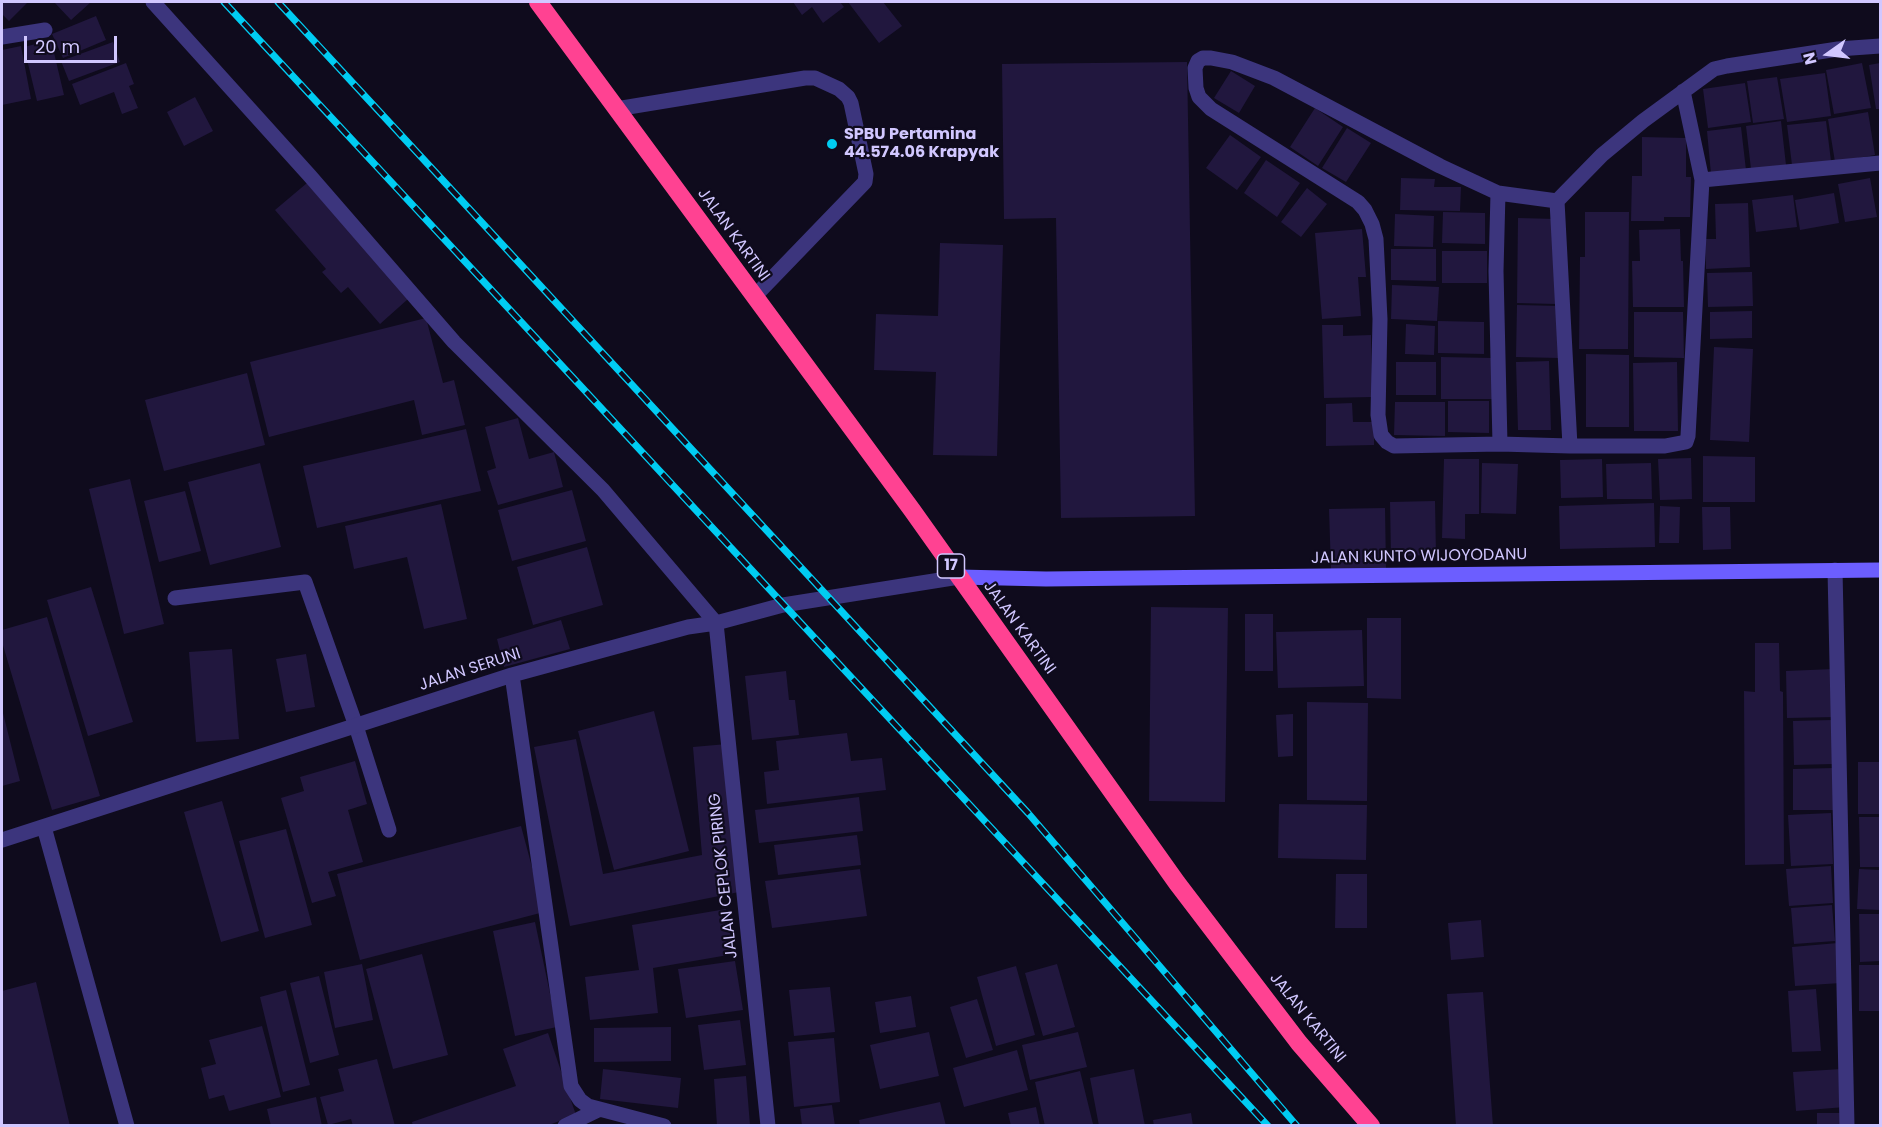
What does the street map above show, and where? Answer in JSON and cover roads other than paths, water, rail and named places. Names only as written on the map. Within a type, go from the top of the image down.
[{"type":"highway","name":"JALAN KARTINI","points":[[538,2],[912,510],[1177,883],[1299,1043],[1371,1125]]},
{"type":"street","points":[[153,2],[310,176],[454,342],[603,490],[716,623]]},
{"type":"street","points":[[2,37],[45,30]]},
{"type":"street","points":[[1570,446],[1557,201],[1602,155],[1643,121],[1714,69],[1838,48],[1881,46]]},
{"type":"street","points":[[1557,201],[1498,194],[1440,166],[1274,78],[1232,62],[1211,58],[1198,61],[1196,88],[1199,97],[1211,108],[1358,202],[1365,210],[1376,239],[1380,319],[1378,415],[1381,435],[1395,446],[1500,444],[1665,446],[1683,443],[1687,439],[1702,180],[1683,92]]},
{"type":"street","points":[[616,109],[805,78],[815,78],[839,89],[848,97],[866,174],[864,186],[754,297]]},
{"type":"street","points":[[1702,180],[1881,163]]},
{"type":"street","points":[[1498,194],[1496,271],[1500,444]]},
{"type":"street","points":[[1835,570],[1847,1125]]},
{"type":"street","name":"JALAN KUNTO WIJOYODANU","points":[[959,577],[1046,579],[1881,570]]},
{"type":"street","name":"JALAN SERUNI","points":[[2,840],[512,675],[688,627],[716,623],[760,610],[814,599],[959,577]]},
{"type":"street","points":[[175,598],[305,582],[356,726],[389,830]]},
{"type":"street","name":"JALAN CEPLOK PIRING","points":[[716,623],[768,1125]]},
{"type":"street","points":[[512,675],[570,1079],[574,1092],[588,1106],[664,1125]]},
{"type":"street","points":[[44,827],[127,1125]]},
{"type":"street","points":[[565,1125],[600,1109]]},
{"type":"railway","points":[[224,2],[1268,1126]]},
{"type":"railway","points":[[278,2],[1028,813],[1297,1126]]},
{"type":"place","name":"SPBU Pertamina 44.574.06 Krapyak","points":[[832,144]]}]
